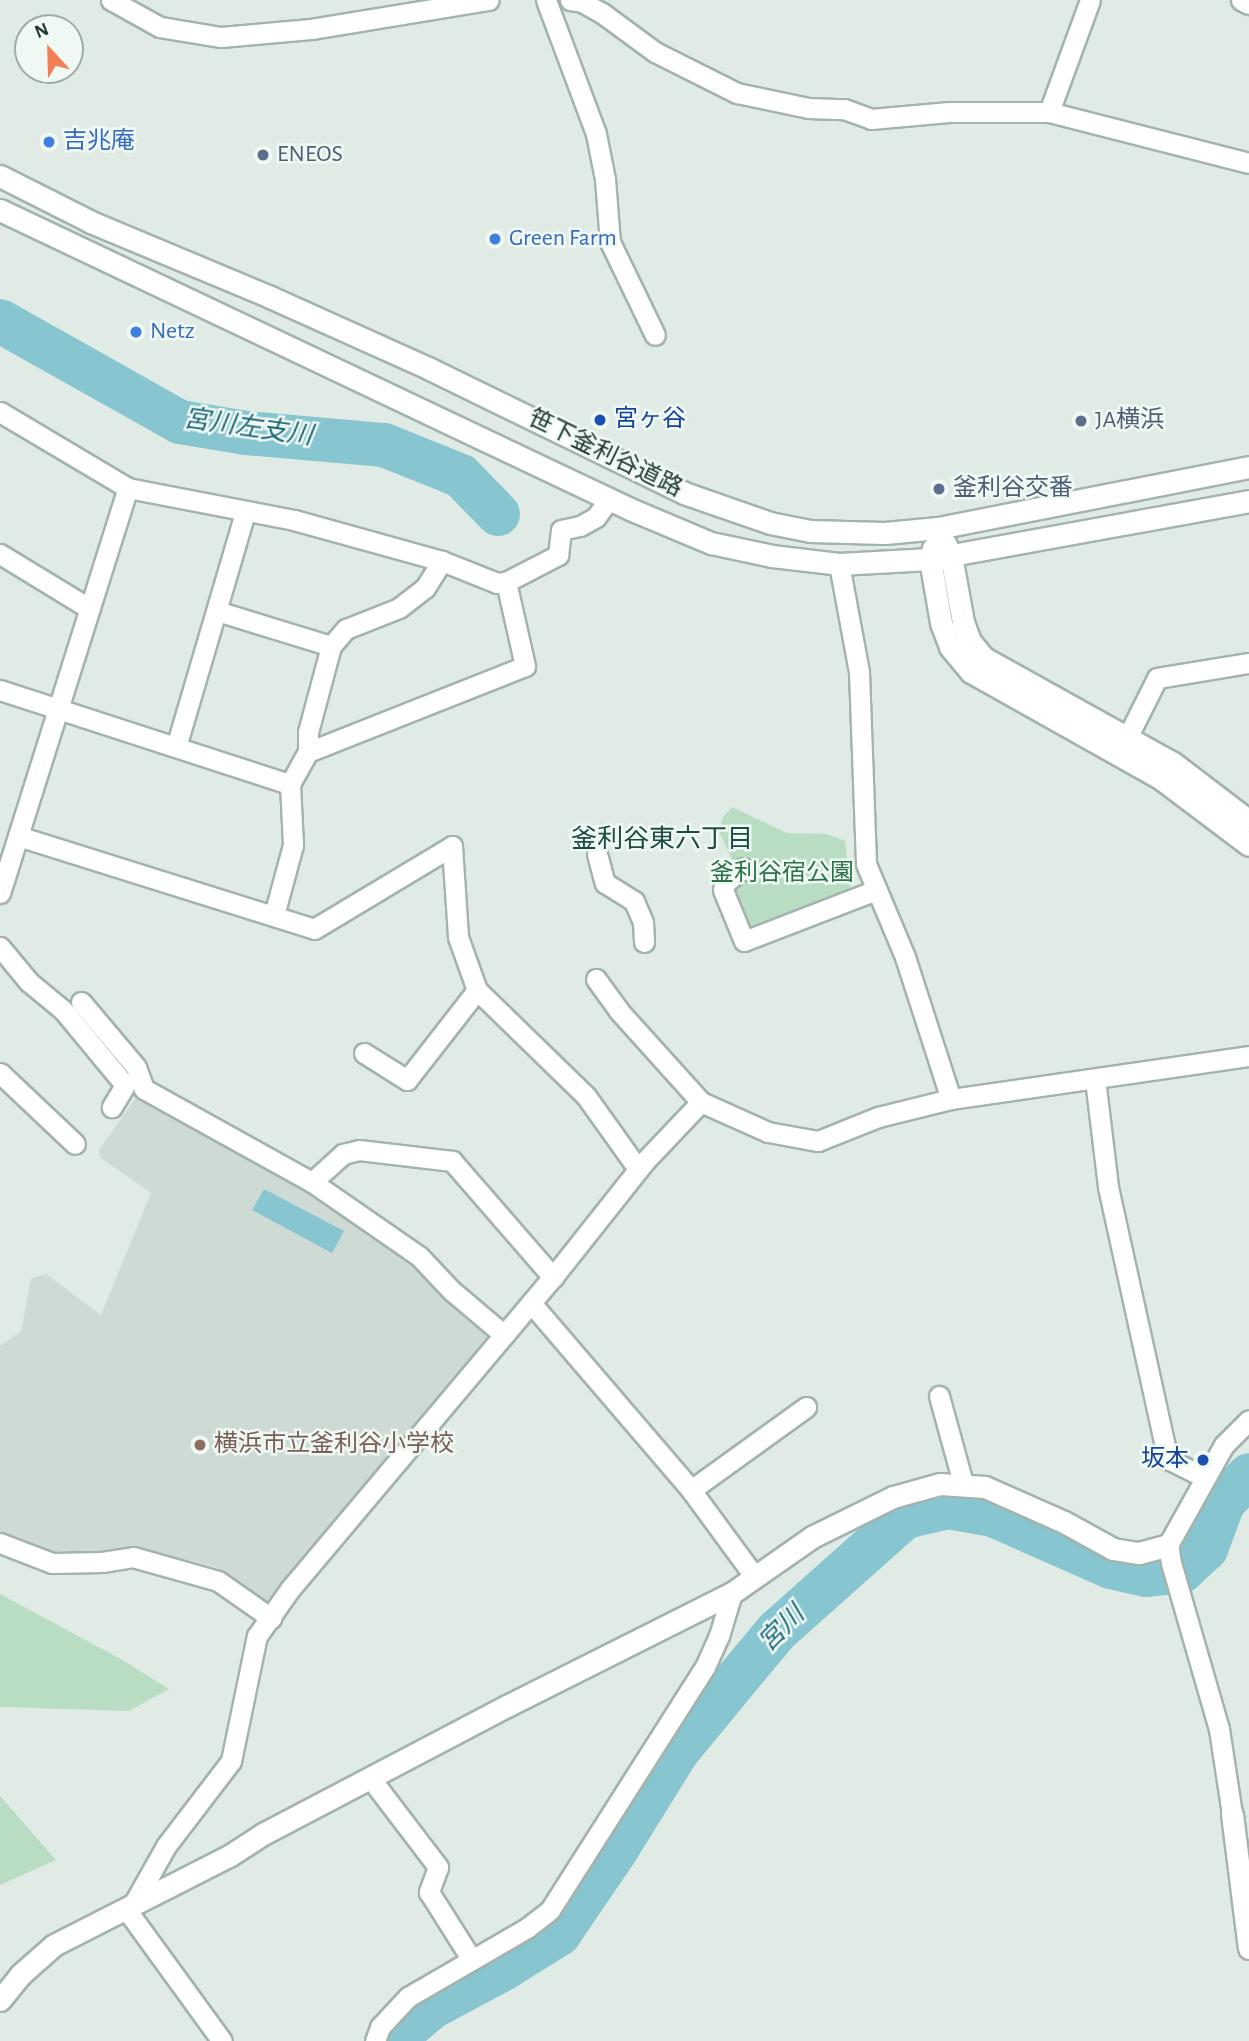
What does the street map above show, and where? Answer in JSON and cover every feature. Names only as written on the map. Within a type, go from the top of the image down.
[{"type":"street","points":[[111,0],[160,27],[221,37],[311,29],[489,0]]},
{"type":"street","points":[[546,0],[596,134],[605,179],[610,243],[654,335]]},
{"type":"street","points":[[570,0],[602,13],[656,52],[737,93],[808,108],[844,109],[872,119],[949,112],[1049,112],[1249,163]]},
{"type":"street","points":[[1049,112],[1090,0]]},
{"type":"street","points":[[1241,0],[1249,4]]},
{"type":"street","name":"笹下釜利谷道路","points":[[0,176],[91,222],[270,297],[430,369],[684,493],[738,514],[810,531],[885,533],[938,528],[1249,467]]},
{"type":"street","name":"笹下釜利谷道路","points":[[0,210],[609,499],[711,543],[772,556],[839,564],[941,557],[1249,501]]},
{"type":"street","points":[[0,412],[128,488],[294,520],[442,562],[497,583],[506,582],[558,555],[561,530],[580,526],[596,517],[609,499]]},
{"type":"street","points":[[0,893],[128,488]]},
{"type":"street","points":[[176,747],[245,512]]},
{"type":"street","points":[[938,528],[941,557],[963,622],[970,641],[984,658],[1123,746],[1160,778],[1249,845]]},
{"type":"street","points":[[0,554],[90,608]]},
{"type":"street","points":[[274,915],[293,845],[290,784],[308,752],[308,732],[331,646],[346,629],[399,608],[425,588],[442,562]]},
{"type":"street","points":[[839,564],[859,673],[866,864],[905,957],[951,1099]]},
{"type":"street","points":[[308,752],[525,666],[506,582]]},
{"type":"street","points":[[217,611],[331,646]]},
{"type":"street","points":[[1123,746],[1157,678],[1249,663]]},
{"type":"street","points":[[0,690],[290,784]]},
{"type":"street","points":[[1123,746],[1173,763],[1249,821]]},
{"type":"street","points":[[18,836],[314,929],[452,846],[458,937],[477,990],[586,1096],[638,1169]]},
{"type":"street","points":[[597,854],[606,883],[634,901],[643,922],[644,942]]},
{"type":"street","points":[[743,868],[725,883],[723,890],[744,941],[876,890]]},
{"type":"street","points":[[0,947],[29,982],[63,1010],[125,1085],[112,1107]]},
{"type":"street","points":[[596,979],[619,1011],[701,1102],[768,1132],[818,1141],[878,1117],[951,1099],[1249,1056]]},
{"type":"street","points":[[364,1053],[407,1080],[477,990]]},
{"type":"street","points":[[80,1002],[136,1067],[144,1089],[312,1182],[419,1256],[452,1292],[504,1335]]},
{"type":"street","points":[[0,1073],[75,1144]]},
{"type":"street","points":[[1095,1079],[1108,1186],[1168,1459],[1204,1477]]},
{"type":"street","points":[[130,1906],[166,1846],[231,1761],[257,1636],[290,1589],[553,1277],[638,1169],[701,1102]]},
{"type":"street","points":[[312,1182],[343,1154],[359,1150],[452,1161],[553,1277]]},
{"type":"street","points":[[531,1303],[691,1490],[755,1577]]},
{"type":"street","points":[[939,1396],[963,1483]]},
{"type":"street","points":[[691,1490],[806,1407]]},
{"type":"street","points":[[1249,1420],[1224,1445],[1204,1477],[1170,1554],[1219,1729],[1232,1814],[1244,1863],[1249,1948]]},
{"type":"street","points":[[0,2000],[20,1975],[54,1945],[229,1856],[264,1834],[507,1706],[732,1593],[812,1537],[893,1497],[940,1484],[963,1483],[985,1487],[1064,1522],[1114,1549],[1170,1554]]},
{"type":"street","points":[[0,1543],[52,1563],[102,1562],[133,1557],[218,1581],[271,1618]]},
{"type":"street","points":[[375,2041],[380,2027],[408,1997],[550,1910],[705,1667],[719,1636],[732,1593]]},
{"type":"street","points":[[371,1779],[438,1867],[429,1892],[472,1960]]},
{"type":"street","points":[[130,1906],[222,2041]]},
{"type":"shaded area","name":"横浜市立釜利谷小学校","points":[[139,1093],[398,1247],[491,1334],[267,1606],[216,1567],[150,1551],[113,1551],[65,1557],[0,1544],[0,1346],[21,1331],[31,1278],[46,1274],[101,1315],[151,1193],[100,1157],[99,1150]]},
{"type":"green space","name":"釜利谷宿公園","points":[[732,807],[787,833],[827,834],[845,841],[851,891],[750,931],[733,892],[740,878],[719,831],[723,817]]},
{"type":"green space","points":[[0,1594],[119,1658],[169,1689],[129,1711],[0,1707]]},
{"type":"green space","points":[[0,1796],[56,1860],[0,1885]]},
{"type":"water","points":[[264,1189],[344,1231],[332,1253],[252,1210]]},
{"type":"waterway","name":"宮川左支川","points":[[0,321],[180,422],[246,433],[384,445],[461,476],[498,514]]},
{"type":"waterway","name":"宮川","points":[[392,2041],[432,2007],[505,1968],[559,1934],[615,1852],[677,1752],[741,1674],[777,1631],[905,1517],[948,1507],[993,1515],[1111,1567],[1146,1575],[1182,1571],[1206,1549],[1223,1503],[1249,1475]]},
{"type":"place","name":"吉兆庵","points":[[49,142]]},
{"type":"place","name":"ENEOS","points":[[263,155]]},
{"type":"place","name":"Green Farm","points":[[495,239]]},
{"type":"place","name":"Netz","points":[[136,332]]},
{"type":"place","name":"宮ヶ谷","points":[[600,420]]},
{"type":"place","name":"JA横浜","points":[[1081,421]]},
{"type":"place","name":"釜利谷交番","points":[[939,489]]},
{"type":"place","name":"横浜市立釜利谷小学校","points":[[200,1445]]},
{"type":"place","name":"坂本","points":[[1203,1460]]},
{"type":"district","name":"釜利谷東六丁目","points":[[662,840]]}]
